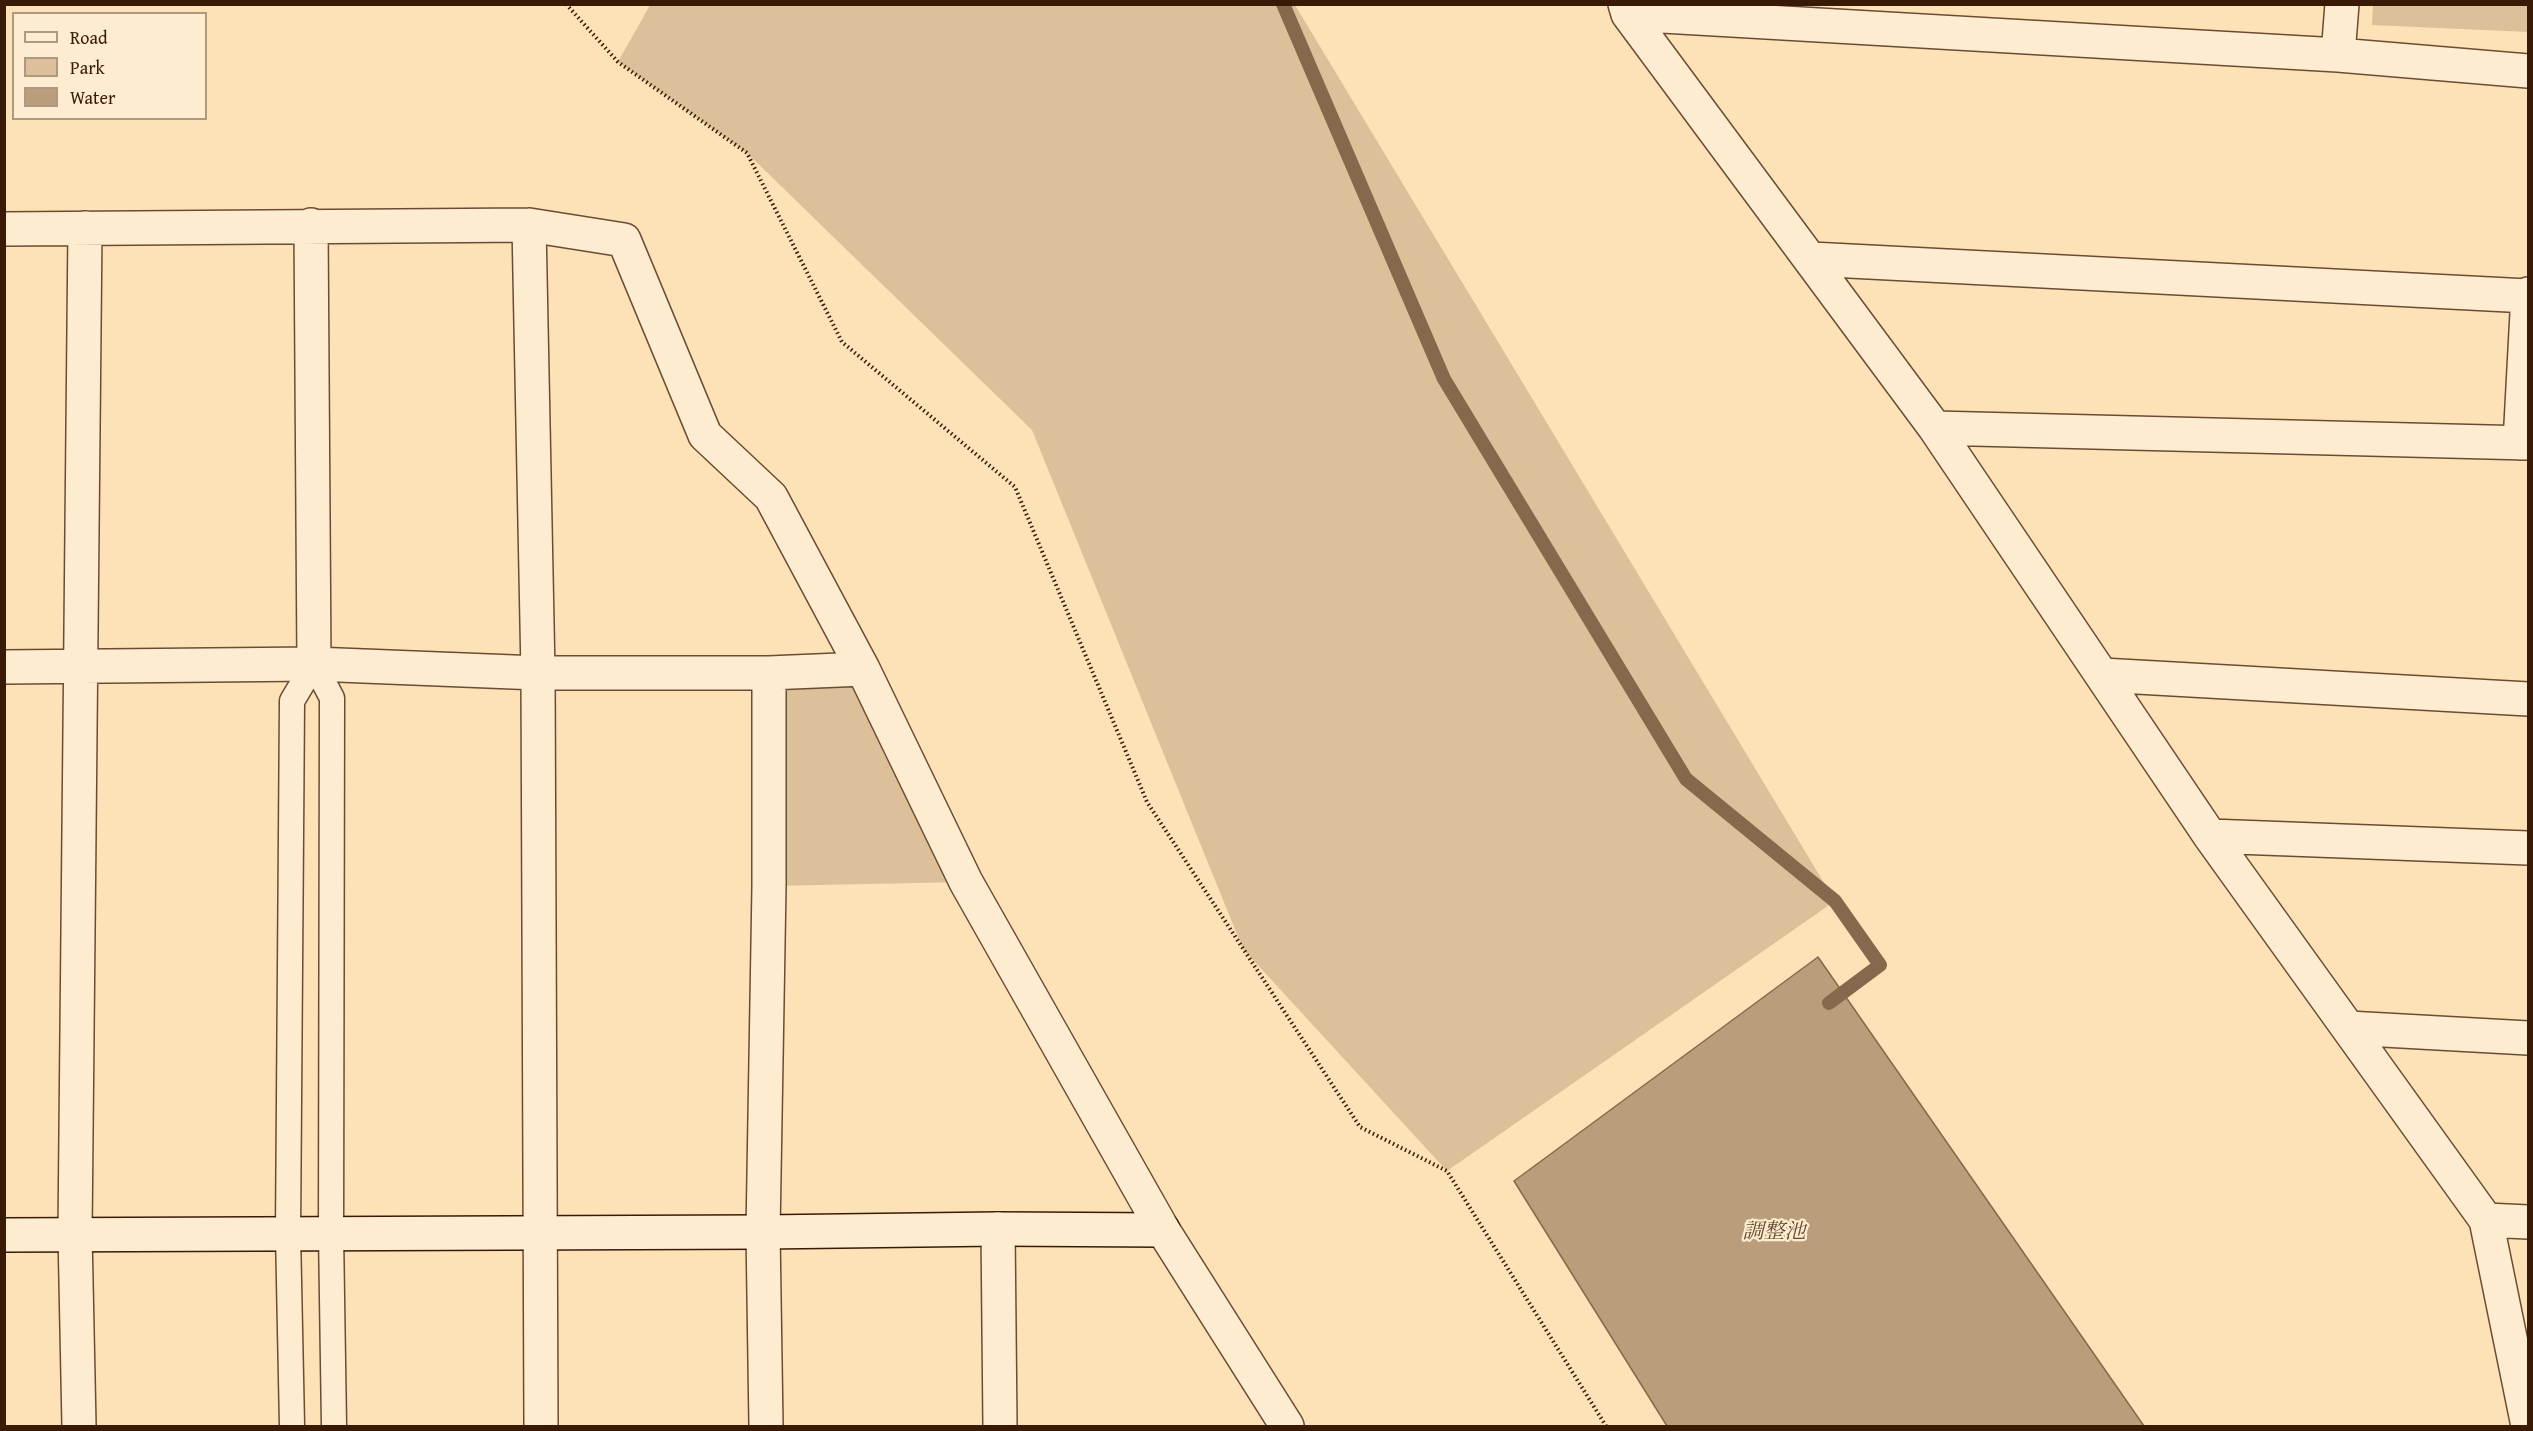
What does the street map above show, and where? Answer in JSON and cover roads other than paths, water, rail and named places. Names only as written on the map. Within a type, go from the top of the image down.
[{"type":"street","points":[[2338,55],[2342,4]]},
{"type":"street","points":[[1627,9],[2338,55],[2529,71]]},
{"type":"street","points":[[1627,9],[1935,428],[2210,836],[2486,1220],[2528,1422]]},
{"type":"street","points":[[311,225],[314,664]]},
{"type":"street","points":[[530,225],[538,673],[541,1426]]},
{"type":"street","points":[[4,229],[530,225],[624,240],[705,435],[771,497],[863,669],[966,882],[1163,1230],[1287,1426]]},
{"type":"street","points":[[79,1426],[75,1233],[85,228]]},
{"type":"street","points":[[1810,259],[2528,295],[2524,443],[1935,428]]},
{"type":"street","points":[[4,667],[314,664],[538,673],[769,673],[863,669]]},
{"type":"street","points":[[766,1426],[763,1232],[769,886],[769,673]]},
{"type":"street","points":[[2102,675],[2529,699]]},
{"type":"street","points":[[2210,836],[2529,848]]},
{"type":"street","points":[[2348,1028],[2529,1038]]},
{"type":"street","points":[[2486,1220],[2529,1222]]},
{"type":"street","points":[[998,1229],[1000,1426]]},
{"type":"street","points":[[4,1234],[1163,1230]]},
{"type":"lane","points":[[314,664],[332,698],[331,1233],[334,1426]]},
{"type":"lane","points":[[292,1426],[288,1233],[292,701],[314,664]]},
{"type":"water","name":"調整池","points":[[1818,957],[2144,1426],[1667,1426],[1514,1181]]},
{"type":"waterway","points":[[1283,4],[1444,379],[1686,779],[1835,901],[1880,965],[1829,1003]]}]
